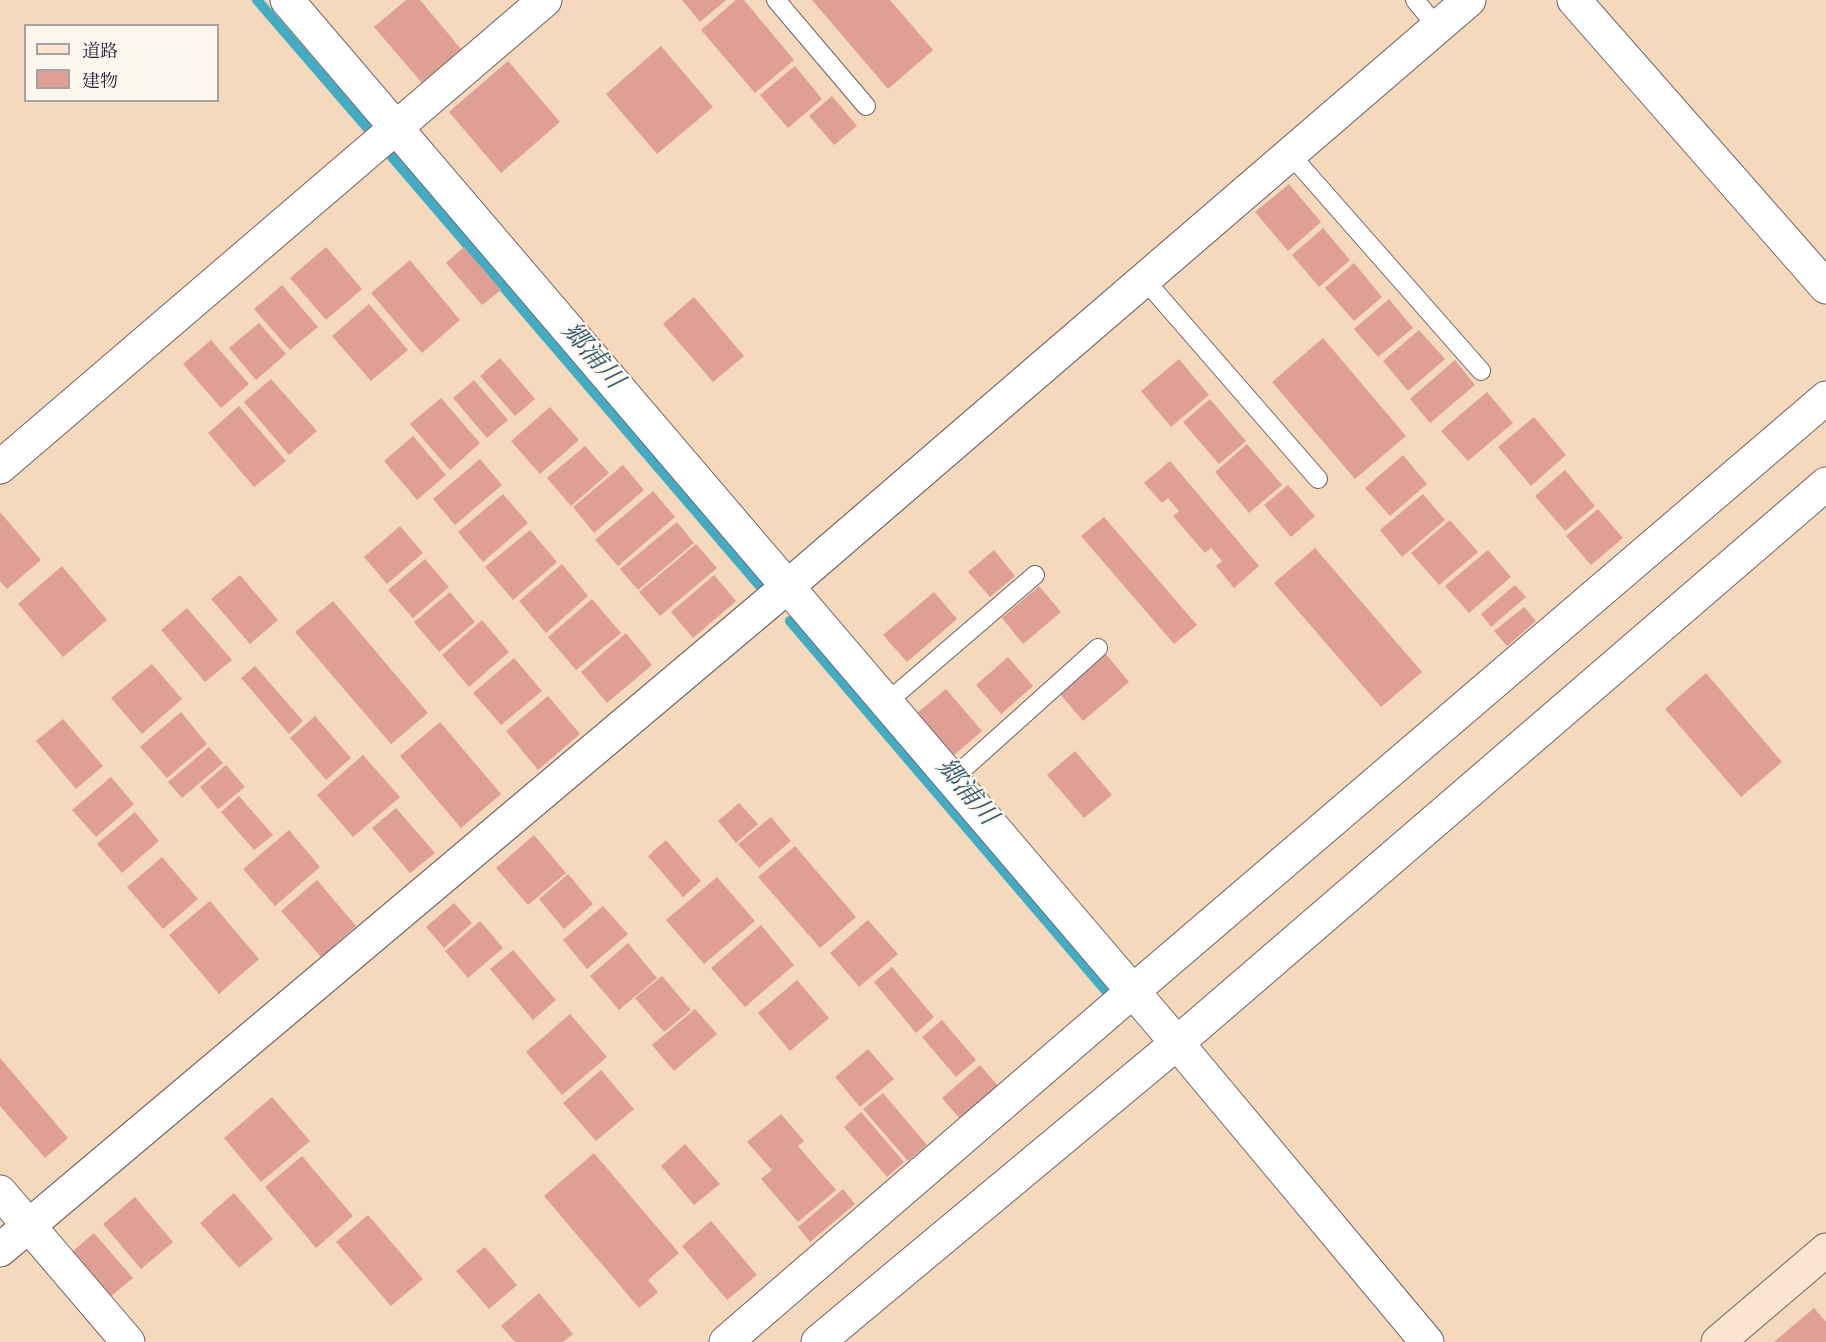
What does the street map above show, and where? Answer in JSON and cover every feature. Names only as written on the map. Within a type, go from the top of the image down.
[{"type":"main road","points":[[1718,1342],[1826,1250]]},
{"type":"street","points":[[287,0],[1177,1042],[1427,1342]]},
{"type":"street","points":[[0,467],[545,0]]},
{"type":"street","points":[[0,1250],[787,587],[1469,0]]},
{"type":"street","points":[[1574,0],[1826,287]]},
{"type":"street","points":[[726,1342],[1826,398]]},
{"type":"street","points":[[818,1342],[1177,1042],[1826,484]]},
{"type":"street","points":[[0,1192],[128,1342]]},
{"type":"lane","points":[[776,0],[866,106]]},
{"type":"lane","points":[[1414,0],[1437,27]]},
{"type":"lane","points":[[1290,154],[1481,370]]},
{"type":"lane","points":[[1144,279],[1318,479]]},
{"type":"lane","points":[[886,703],[1035,575]]},
{"type":"lane","points":[[952,779],[1098,648]]},
{"type":"building","points":[[406,0],[420,0],[461,49],[422,83],[374,27]]},
{"type":"building","points":[[682,0],[726,0],[700,22]]},
{"type":"building","points":[[736,0],[744,0],[794,60],[755,93],[701,30]]},
{"type":"building","points":[[812,0],[890,0],[933,50],[888,89]]},
{"type":"building","points":[[661,46],[713,107],[657,154],[606,94]]},
{"type":"building","points":[[508,61],[560,122],[501,173],[449,112]]},
{"type":"building","points":[[795,66],[822,99],[788,128],[760,95]]},
{"type":"building","points":[[832,96],[857,126],[834,145],[809,116]]},
{"type":"building","points":[[1289,184],[1321,222],[1288,251],[1255,212]]},
{"type":"building","points":[[1323,228],[1350,260],[1319,287],[1292,255]]},
{"type":"building","points":[[326,247],[362,289],[326,320],[290,278]]},
{"type":"building","points":[[464,247],[501,290],[482,305],[446,263]]},
{"type":"building","points":[[410,260],[460,320],[422,353],[371,293]]},
{"type":"building","points":[[1354,263],[1382,297],[1354,321],[1325,288]]},
{"type":"building","points":[[282,285],[318,327],[290,350],[254,309]]},
{"type":"building","points":[[694,297],[744,356],[713,382],[663,324]]},
{"type":"building","points":[[1389,299],[1413,328],[1378,357],[1354,329]]},
{"type":"building","points":[[369,304],[408,350],[371,381],[332,336]]},
{"type":"building","points":[[259,323],[286,354],[256,380],[229,348]]},
{"type":"building","points":[[1419,330],[1445,359],[1408,391],[1383,361]]},
{"type":"building","points":[[1323,338],[1406,436],[1355,479],[1272,382]]},
{"type":"building","points":[[211,340],[249,384],[221,408],[183,364]]},
{"type":"building","points":[[500,358],[535,399],[515,416],[480,376]]},
{"type":"building","points":[[1179,359],[1209,395],[1171,427],[1141,391]]},
{"type":"building","points":[[1455,360],[1475,385],[1430,423],[1410,399]]},
{"type":"building","points":[[271,379],[317,431],[289,455],[244,402]]},
{"type":"building","points":[[474,380],[508,420],[487,438],[453,398]]},
{"type":"building","points":[[1487,392],[1513,423],[1468,461],[1441,431]]},
{"type":"building","points":[[441,398],[480,443],[450,470],[410,424]]},
{"type":"building","points":[[1210,399],[1246,441],[1219,464],[1183,422]]},
{"type":"building","points":[[239,406],[286,461],[254,487],[208,433]]},
{"type":"building","points":[[550,407],[579,440],[540,474],[511,441]]},
{"type":"building","points":[[1534,417],[1566,455],[1531,486],[1498,447]]},
{"type":"building","points":[[413,436],[446,475],[417,500],[384,461]]},
{"type":"building","points":[[1247,444],[1282,485],[1249,513],[1215,472]]},
{"type":"building","points":[[585,446],[609,473],[571,506],[547,478]]},
{"type":"building","points":[[1403,455],[1427,484],[1390,516],[1365,488]]},
{"type":"building","points":[[480,459],[502,485],[455,525],[433,499]]},
{"type":"building","points":[[1170,461],[1259,566],[1234,588],[1216,566],[1222,561],[1211,548],[1205,553],[1173,516],[1179,511],[1168,498],[1162,503],[1144,483]]},
{"type":"building","points":[[623,465],[644,490],[594,533],[573,507]]},
{"type":"building","points":[[1565,470],[1595,506],[1565,531],[1535,496]]},
{"type":"building","points":[[1288,485],[1315,516],[1291,537],[1264,505]]},
{"type":"building","points":[[653,491],[675,517],[618,566],[595,540]]},
{"type":"building","points":[[503,494],[528,523],[483,562],[458,532]]},
{"type":"building","points":[[1423,494],[1445,520],[1402,557],[1380,530]]},
{"type":"building","points":[[1598,509],[1623,538],[1591,565],[1566,536]]},
{"type":"building","points":[[0,512],[41,560],[7,589],[0,581]]},
{"type":"building","points":[[1104,517],[1197,625],[1174,644],[1081,536]]},
{"type":"building","points":[[1450,520],[1478,552],[1439,585],[1411,553]]},
{"type":"building","points":[[677,522],[694,543],[638,590],[620,569]]},
{"type":"building","points":[[400,526],[423,553],[387,584],[364,557]]},
{"type":"building","points":[[530,530],[557,562],[513,600],[485,567]]},
{"type":"building","points":[[696,544],[717,568],[660,616],[639,592]]},
{"type":"building","points":[[1315,548],[1422,672],[1381,707],[1274,583]]},
{"type":"building","points":[[994,550],[1015,576],[990,597],[968,572]]},
{"type":"building","points":[[1488,550],[1511,577],[1469,613],[1445,586]]},
{"type":"building","points":[[425,559],[449,587],[413,618],[388,590]]},
{"type":"building","points":[[562,564],[588,596],[546,633],[519,601]]},
{"type":"building","points":[[62,566],[107,620],[63,657],[18,604]]},
{"type":"building","points":[[240,575],[278,620],[250,644],[211,599]]},
{"type":"building","points":[[714,575],[736,601],[693,638],[671,612]]},
{"type":"building","points":[[1515,585],[1526,597],[1491,627],[1481,614]]},
{"type":"building","points":[[1039,586],[1061,612],[1023,644],[1002,618]]},
{"type":"building","points":[[450,592],[475,622],[439,652],[414,622]]},
{"type":"building","points":[[934,592],[957,619],[907,662],[883,635]]},
{"type":"building","points":[[592,599],[621,633],[576,670],[548,637]]},
{"type":"building","points":[[333,601],[428,713],[391,744],[295,632]]},
{"type":"building","points":[[1524,607],[1536,621],[1507,646],[1494,631]]},
{"type":"building","points":[[187,608],[232,660],[205,682],[161,630]]},
{"type":"building","points":[[482,620],[509,652],[469,687],[442,655]]},
{"type":"building","points":[[626,633],[652,665],[607,703],[581,672]]},
{"type":"building","points":[[1106,654],[1129,682],[1083,721],[1060,694]]},
{"type":"building","points":[[1008,657],[1033,686],[1001,714],[976,685]]},
{"type":"building","points":[[514,658],[542,691],[501,725],[473,693]]},
{"type":"building","points":[[152,664],[182,699],[142,734],[111,698]]},
{"type":"building","points":[[255,666],[303,721],[289,734],[241,678]]},
{"type":"building","points":[[1706,673],[1782,762],[1741,797],[1665,709]]},
{"type":"building","points":[[946,689],[982,731],[953,756],[917,713]]},
{"type":"building","points":[[548,696],[580,734],[538,770],[506,731]]},
{"type":"building","points":[[181,712],[207,744],[167,778],[140,747]]},
{"type":"building","points":[[315,716],[351,758],[326,780],[290,738]]},
{"type":"building","points":[[63,719],[103,766],[76,789],[36,741]]},
{"type":"building","points":[[440,722],[501,794],[461,828],[400,756]]},
{"type":"building","points":[[209,747],[223,763],[182,798],[168,782]]},
{"type":"building","points":[[1075,751],[1112,795],[1084,818],[1047,775]]},
{"type":"building","points":[[363,755],[400,797],[353,837],[317,795]]},
{"type":"building","points":[[226,765],[245,787],[218,809],[200,787]]},
{"type":"building","points":[[111,777],[134,804],[96,837],[72,810]]},
{"type":"building","points":[[239,796],[273,835],[254,850],[221,812]]},
{"type":"building","points":[[739,803],[758,824],[736,843],[718,821]]},
{"type":"building","points":[[396,808],[435,853],[410,873],[372,828]]},
{"type":"building","points":[[135,812],[159,841],[122,873],[97,844]]},
{"type":"building","points":[[771,817],[791,841],[759,868],[738,844]]},
{"type":"building","points":[[289,830],[320,867],[275,906],[243,869]]},
{"type":"building","points":[[534,835],[566,873],[528,905],[496,868]]},
{"type":"building","points":[[666,840],[701,881],[683,897],[648,856]]},
{"type":"building","points":[[795,846],[856,917],[820,948],[758,877]]},
{"type":"building","points":[[162,857],[198,899],[163,929],[127,887]]},
{"type":"building","points":[[568,874],[593,904],[564,929],[539,899]]},
{"type":"building","points":[[717,877],[755,921],[704,964],[666,920]]},
{"type":"building","points":[[317,880],[356,926],[321,957],[281,911]]},
{"type":"building","points":[[210,901],[259,959],[219,994],[169,935]]},
{"type":"building","points":[[454,903],[472,923],[444,948],[426,927]]},
{"type":"building","points":[[603,906],[628,934],[587,969],[563,940]]},
{"type":"building","points":[[868,920],[898,954],[859,987],[830,953]]},
{"type":"building","points":[[480,921],[503,948],[468,978],[445,951]]},
{"type":"building","points":[[761,925],[794,965],[745,1007],[711,968]]},
{"type":"building","points":[[628,943],[657,978],[619,1010],[590,976]]},
{"type":"building","points":[[513,950],[556,1000],[533,1020],[490,969]]},
{"type":"building","points":[[892,967],[934,1017],[916,1033],[874,982]]},
{"type":"building","points":[[662,976],[691,1010],[664,1032],[635,998]]},
{"type":"building","points":[[797,980],[829,1018],[790,1051],[758,1013]]},
{"type":"building","points":[[695,1009],[717,1034],[674,1071],[652,1045]]},
{"type":"building","points":[[570,1014],[607,1057],[562,1095],[526,1052]]},
{"type":"building","points":[[942,1020],[976,1060],[956,1077],[922,1037]]},
{"type":"building","points":[[868,1049],[894,1079],[860,1107],[835,1077]]},
{"type":"building","points":[[0,1058],[68,1138],[45,1158],[0,1106]]},
{"type":"building","points":[[980,1065],[999,1087],[961,1120],[942,1098]]},
{"type":"building","points":[[601,1070],[634,1109],[596,1141],[563,1103]]},
{"type":"building","points":[[883,1093],[927,1145],[908,1161],[863,1109]]},
{"type":"building","points":[[272,1097],[310,1141],[261,1182],[224,1138]]},
{"type":"building","points":[[861,1112],[904,1162],[887,1177],[844,1127]]},
{"type":"building","points":[[781,1114],[804,1141],[798,1146],[836,1190],[798,1222],[761,1179],[772,1170],[747,1142]]},
{"type":"building","points":[[685,1144],[720,1184],[694,1205],[661,1166]]},
{"type":"building","points":[[594,1153],[679,1253],[648,1280],[658,1292],[639,1308],[544,1196]]},
{"type":"building","points":[[302,1156],[353,1216],[316,1248],[265,1187]]},
{"type":"building","points":[[843,1189],[855,1204],[810,1242],[798,1227]]},
{"type":"building","points":[[234,1193],[273,1239],[239,1268],[200,1223]]},
{"type":"building","points":[[135,1197],[173,1242],[141,1269],[103,1224]]},
{"type":"building","points":[[368,1215],[423,1279],[391,1306],[336,1242]]},
{"type":"building","points":[[711,1221],[757,1275],[727,1300],[682,1246]]},
{"type":"building","points":[[94,1233],[133,1278],[104,1302],[66,1257]]},
{"type":"building","points":[[485,1247],[517,1285],[489,1309],[456,1271]]},
{"type":"building","points":[[539,1293],[573,1334],[563,1342],[515,1342],[501,1326]]},
{"type":"building","points":[[1814,1308],[1826,1322],[1826,1342],[1774,1342]]},
{"type":"waterway","name":"郷浦川","points":[[257,0],[370,131]]},
{"type":"waterway","name":"郷浦川","points":[[392,157],[759,585]]},
{"type":"waterway","name":"郷浦川","points":[[790,621],[1107,992]]}]
